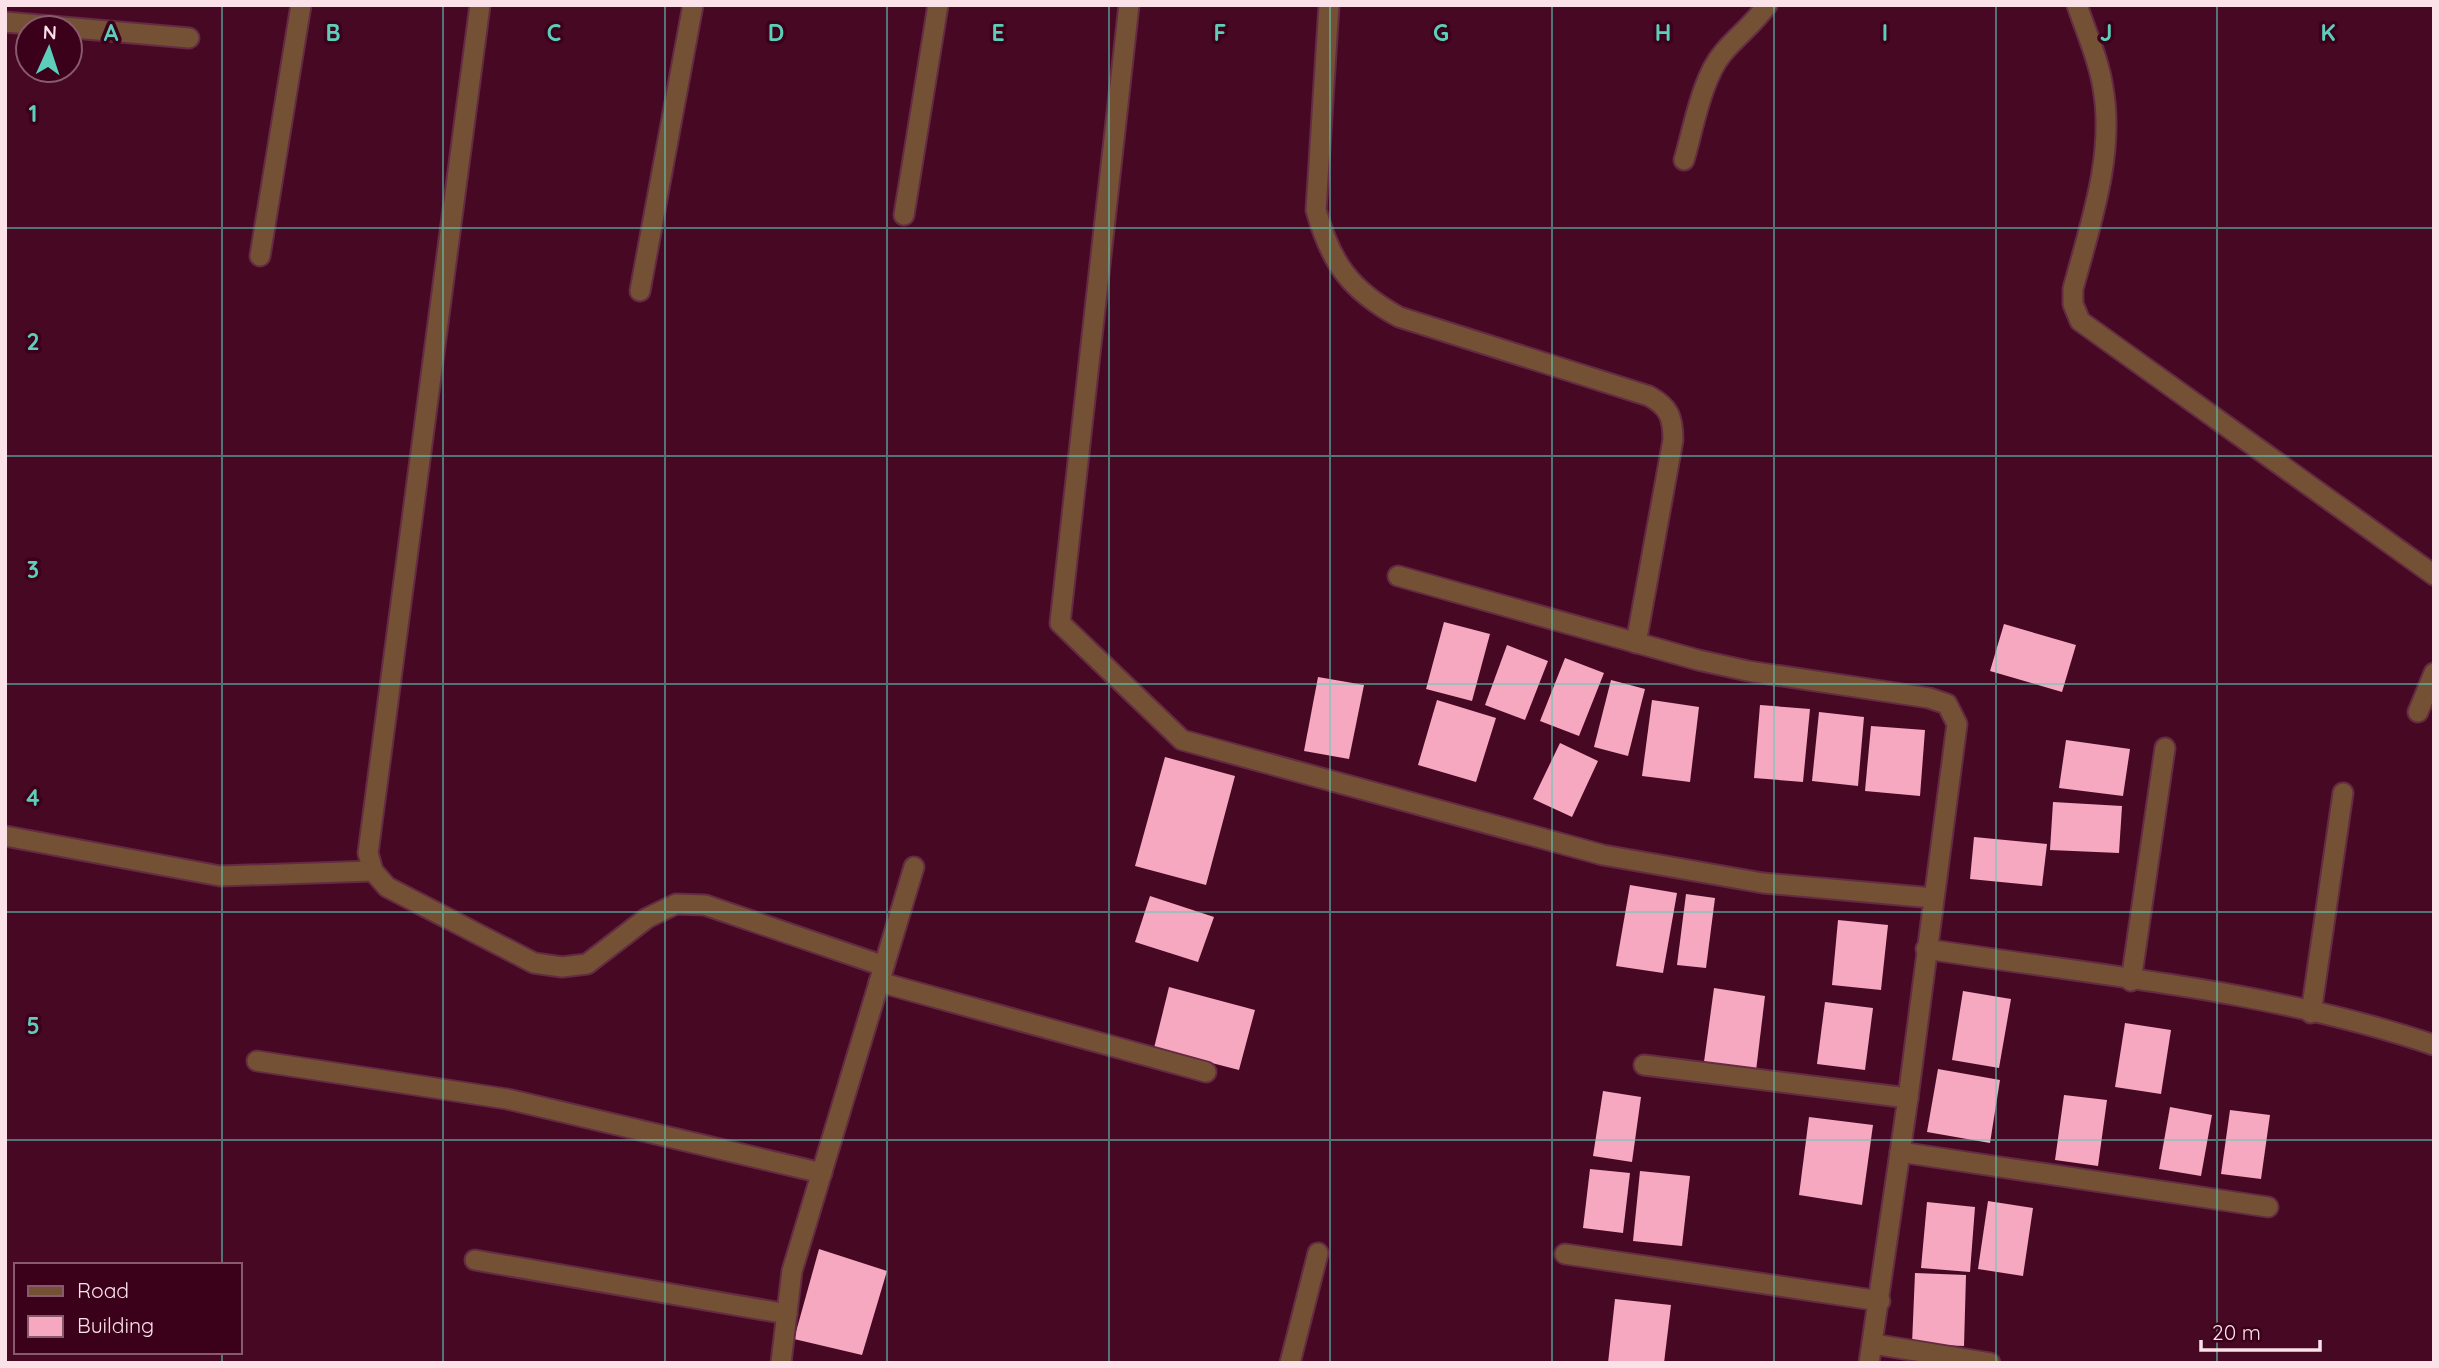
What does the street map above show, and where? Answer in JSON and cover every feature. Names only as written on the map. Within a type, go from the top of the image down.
[{"type":"street","points":[[260,256],[301,5]]},
{"type":"street","points":[[480,5],[368,853],[373,871],[387,887],[534,963],[562,967],[587,964],[647,918],[676,904],[705,905],[881,974],[1206,1072]]},
{"type":"street","points":[[640,291],[693,5]]},
{"type":"street","points":[[904,215],[938,5]]},
{"type":"street","points":[[1129,5],[1060,623],[1182,740],[1603,855],[1763,883],[1933,898]]},
{"type":"street","points":[[1329,5],[1316,210],[1324,239],[1340,271],[1371,302],[1399,317],[1649,396],[1665,405],[1673,421],[1673,440],[1636,643]]},
{"type":"street","points":[[1684,160],[1708,80],[1721,54],[1750,28],[1767,5]]},
{"type":"street","points":[[2077,5],[2103,86],[2107,118],[2099,195],[2073,289],[2073,304],[2080,321],[2434,575]]},
{"type":"street","points":[[84,23],[189,38]]},
{"type":"street","points":[[1398,576],[1636,643],[1748,671],[1929,698],[1947,704],[1957,724],[1871,1354],[1990,1363]]},
{"type":"street","points":[[2418,712],[2434,673]]},
{"type":"street","points":[[2131,981],[2165,748]]},
{"type":"street","points":[[2311,1013],[2343,793]]},
{"type":"street","points":[[5,836],[220,876],[373,871]]},
{"type":"street","points":[[781,1363],[792,1271],[914,867]]},
{"type":"street","points":[[1926,950],[2230,995],[2382,1027],[2434,1045]]},
{"type":"street","points":[[257,1061],[507,1099],[822,1172]]},
{"type":"street","points":[[1644,1065],[1908,1098]]},
{"type":"street","points":[[1900,1152],[2268,1208]]},
{"type":"street","points":[[1290,1363],[1318,1253]]},
{"type":"street","points":[[1565,1254],[1880,1301]]},
{"type":"street","points":[[475,1260],[787,1314]]},
{"type":"building","points":[[1444,622],[1490,634],[1472,701],[1426,689]]},
{"type":"building","points":[[2004,624],[2076,645],[2062,692],[1990,671]]},
{"type":"building","points":[[1507,645],[1548,661],[1525,720],[1485,705]]},
{"type":"building","points":[[1565,658],[1604,673],[1579,736],[1540,721]]},
{"type":"building","points":[[1318,677],[1364,685],[1349,759],[1304,751]]},
{"type":"building","points":[[1611,680],[1645,689],[1628,756],[1594,747]]},
{"type":"building","points":[[1437,700],[1496,718],[1476,782],[1418,765]]},
{"type":"building","points":[[1652,700],[1699,707],[1690,782],[1642,776]]},
{"type":"building","points":[[1760,705],[1810,709],[1803,782],[1754,778]]},
{"type":"building","points":[[1819,712],[1864,717],[1858,786],[1812,781]]},
{"type":"building","points":[[1871,726],[1925,730],[1920,796],[1865,791]]},
{"type":"building","points":[[2066,740],[2130,749],[2123,796],[2059,788]]},
{"type":"building","points":[[1560,743],[1598,761],[1572,817],[1533,799]]},
{"type":"building","points":[[1165,757],[1235,776],[1206,885],[1135,866]]},
{"type":"building","points":[[2053,802],[2122,806],[2119,853],[2050,850]]},
{"type":"building","points":[[1974,837],[2047,844],[2042,886],[1970,879]]},
{"type":"building","points":[[1630,885],[1677,893],[1663,973],[1616,966]]},
{"type":"building","points":[[1686,894],[1715,898],[1706,968],[1677,965]]},
{"type":"building","points":[[1150,896],[1214,917],[1198,962],[1135,942]]},
{"type":"building","points":[[1838,920],[1888,925],[1881,990],[1832,985]]},
{"type":"building","points":[[1169,987],[1255,1010],[1239,1070],[1154,1048]]},
{"type":"building","points":[[1714,988],[1765,996],[1756,1071],[1704,1062]]},
{"type":"building","points":[[1963,991],[2011,999],[1999,1068],[1952,1060]]},
{"type":"building","points":[[1825,1002],[1873,1008],[1865,1070],[1817,1064]]},
{"type":"building","points":[[2125,1023],[2171,1030],[2161,1094],[2115,1087]]},
{"type":"building","points":[[1938,1069],[2000,1080],[1990,1143],[1927,1132]]},
{"type":"building","points":[[1603,1091],[1641,1097],[1632,1162],[1593,1156]]},
{"type":"building","points":[[2064,1095],[2107,1100],[2098,1166],[2055,1160]]},
{"type":"building","points":[[2170,1107],[2212,1115],[2201,1176],[2159,1169]]},
{"type":"building","points":[[2230,1110],[2270,1115],[2261,1179],[2221,1174]]},
{"type":"building","points":[[1809,1117],[1873,1125],[1862,1205],[1799,1195]]},
{"type":"building","points":[[1590,1169],[1630,1173],[1623,1233],[1583,1228]]},
{"type":"building","points":[[1640,1171],[1690,1176],[1682,1246],[1633,1241]]},
{"type":"building","points":[[1988,1201],[2033,1208],[2023,1276],[1978,1269]]},
{"type":"building","points":[[1927,1202],[1975,1207],[1970,1272],[1921,1268]]},
{"type":"building","points":[[819,1249],[887,1271],[862,1355],[794,1339]]},
{"type":"building","points":[[1915,1273],[1966,1275],[1964,1346],[1912,1344]]},
{"type":"building","points":[[1615,1299],[1671,1305],[1664,1363],[1608,1363]]}]
